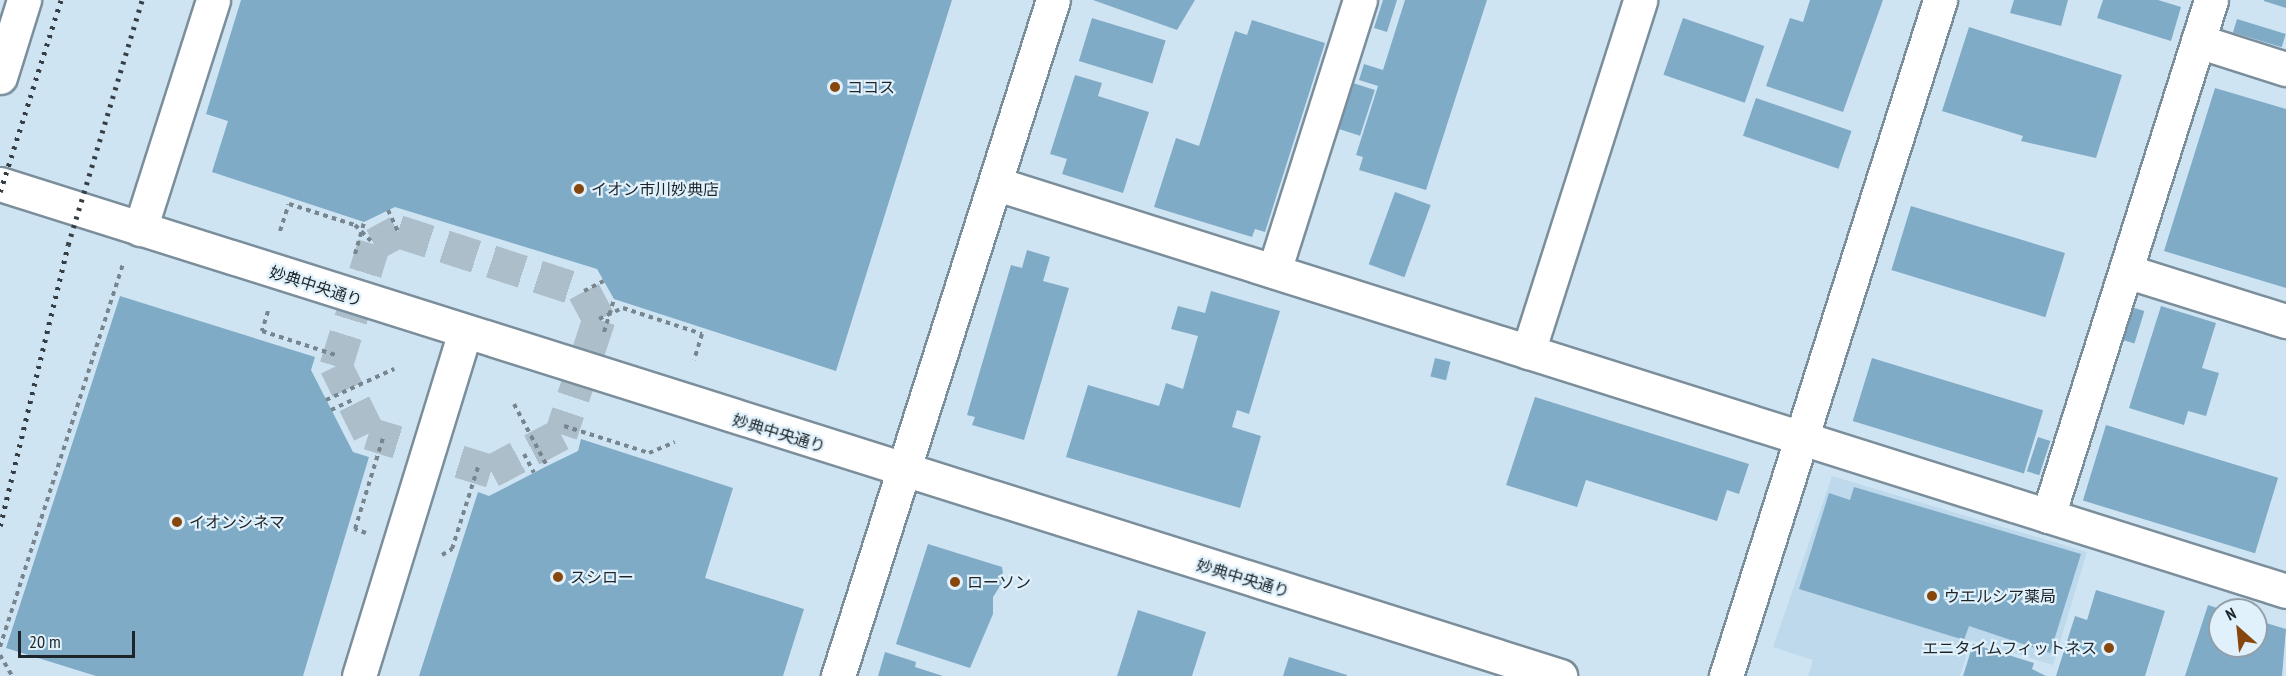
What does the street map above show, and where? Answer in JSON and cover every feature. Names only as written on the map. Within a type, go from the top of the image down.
[{"type":"street","points":[[0,77],[24,0]]},
{"type":"street","points":[[140,229],[213,0]]},
{"type":"street","points":[[838,676],[997,184],[1053,0]]},
{"type":"street","points":[[1274,271],[1360,0]]},
{"type":"street","points":[[1528,352],[1640,0]]},
{"type":"street","points":[[1725,676],[1940,0]]},
{"type":"street","points":[[2048,516],[2211,0]]},
{"type":"street","points":[[2198,41],[2286,69]]},
{"type":"street","name":"妙典中央通り","points":[[0,184],[464,334],[1560,676]]},
{"type":"street","points":[[997,184],[2286,591]]},
{"type":"street","points":[[2126,271],[2286,321]]},
{"type":"street","points":[[359,676],[464,334]]},
{"type":"path","points":[[280,231],[289,204],[355,225],[374,244]]},
{"type":"path","points":[[387,210],[398,231]]},
{"type":"path","points":[[355,254],[364,222]]},
{"type":"path","points":[[0,647],[123,264]]},
{"type":"path","points":[[584,291],[604,280]]},
{"type":"path","points":[[604,332],[614,299]]},
{"type":"path","points":[[599,319],[623,308],[702,334],[694,360]]},
{"type":"path","points":[[268,311],[262,330],[339,356]]},
{"type":"path","points":[[326,400],[394,369]]},
{"type":"path","points":[[331,410],[352,400]]},
{"type":"path","points":[[514,404],[547,466]]},
{"type":"path","points":[[564,426],[649,453],[675,442]]},
{"type":"path","points":[[369,533],[355,529],[383,438]]},
{"type":"path","points":[[524,454],[534,473]]},
{"type":"path","points":[[442,555],[452,549],[478,467]]},
{"type":"path","points":[[0,655],[12,676]]},
{"type":"shaded area","name":"ウエルシア薬局","points":[[1832,476],[2087,552],[2053,665],[1971,640],[1960,676],[1808,676],[1813,660],[1773,647]]},
{"type":"building","name":"イオン市川妙典店","points":[[241,0],[952,0],[836,371],[614,299],[597,269],[395,207],[364,222],[212,172],[228,121],[206,114]]},
{"type":"building","points":[[1093,0],[1195,0],[1177,30]]},
{"type":"building","points":[[1383,0],[1397,0],[1387,32],[1374,28]]},
{"type":"building","points":[[1405,0],[1487,0],[1426,190],[1359,170],[1363,157],[1356,155],[1378,86],[1359,80],[1364,64],[1383,70]]},
{"type":"building","points":[[1810,0],[1883,0],[1843,112],[1766,86],[1790,18],[1803,22]]},
{"type":"building","points":[[2014,0],[2068,0],[2061,26],[2010,13]]},
{"type":"building","points":[[2103,0],[2158,0],[2181,7],[2171,41],[2097,18]]},
{"type":"building","points":[[2286,0],[2286,8],[2264,1]]},
{"type":"building","points":[[1092,18],[1166,41],[1152,84],[1079,61]]},
{"type":"building","points":[[1683,18],[1764,46],[1745,103],[1663,75]]},
{"type":"building","points":[[2237,19],[2286,34],[2282,47],[2233,32]]},
{"type":"building","points":[[1252,20],[1325,43],[1265,232],[1255,229],[1252,237],[1154,207],[1176,138],[1199,146],[1235,31],[1247,35]]},
{"type":"building","points":[[1969,27],[2122,75],[2096,158],[2021,141],[2023,136],[1942,111]]},
{"type":"building","points":[[1075,75],[1102,83],[1098,96],[1149,112],[1123,193],[1062,174],[1067,159],[1050,154]]},
{"type":"building","points":[[1353,83],[1375,90],[1360,136],[1338,129]]},
{"type":"building","points":[[2215,88],[2286,109],[2286,288],[2164,251]]},
{"type":"building","points":[[1756,98],[1851,131],[1838,169],[1743,136]]},
{"type":"building","points":[[1395,192],[1431,205],[1404,277],[1369,264]]},
{"type":"building","points":[[1911,206],[2065,253],[2045,317],[1891,270]]},
{"type":"building","points":[[1027,250],[1050,257],[1043,281],[1069,288],[1024,440],[972,425],[975,417],[967,415],[1011,265],[1022,268]]},
{"type":"building","points":[[1211,291],[1280,311],[1249,414],[1237,410],[1232,427],[1261,436],[1240,508],[1066,457],[1088,385],[1159,406],[1166,383],[1183,389],[1198,336],[1171,329],[1178,306],[1205,313]]},
{"type":"building","points":[[120,296],[315,357],[311,370],[353,452],[369,457],[303,676],[96,676],[6,648]]},
{"type":"building","points":[[2161,306],[2216,323],[2202,368],[2219,373],[2206,416],[2188,411],[2184,425],[2129,408]]},
{"type":"building","points":[[2131,307],[2144,311],[2134,344],[2121,340]]},
{"type":"building","points":[[1435,358],[1451,362],[1446,380],[1430,376]]},
{"type":"building","points":[[1872,358],[2043,410],[2024,473],[1853,421]]},
{"type":"building","points":[[1535,397],[1749,464],[1739,494],[1727,490],[1717,521],[1586,480],[1577,507],[1506,485]]},
{"type":"building","points":[[2106,425],[2278,478],[2255,553],[2083,501]]},
{"type":"building","points":[[2038,437],[2050,441],[2039,475],[2027,471]]},
{"type":"building","points":[[581,439],[733,488],[705,578],[804,609],[783,676],[419,676],[478,492],[489,496],[578,451]]},
{"type":"building","name":"ウエルシア薬局","points":[[1854,487],[2081,554],[2050,653],[1969,626],[1964,640],[1799,589],[1829,493],[1850,500]]},
{"type":"building","points":[[928,544],[1002,567],[1004,580],[993,597],[993,614],[970,668],[896,644]]},
{"type":"building","name":"エニタイムフィットネス","points":[[2096,590],[2165,611],[2145,676],[2056,676],[2075,616],[2087,620]]},
{"type":"building","points":[[2208,605],[2208,658],[2268,658],[2268,624],[2286,629],[2282,676],[2185,676]]},
{"type":"building","points":[[1138,610],[1206,632],[1192,676],[1117,676]]},
{"type":"building","points":[[1973,644],[2034,663],[2032,669],[2046,676],[1963,676]]},
{"type":"building","points":[[885,652],[916,662],[915,667],[943,676],[878,676]]},
{"type":"building","points":[[1289,657],[1347,675],[1347,676],[1283,676]]},
{"type":"tunnel","points":[[398,231],[584,291],[599,319],[561,434],[491,471],[369,433],[336,366],[374,244],[398,231]]},
{"type":"railway","points":[[0,192],[61,0]]},
{"type":"railway","points":[[0,526],[68,245],[142,0]]},
{"type":"place","name":"ココス","points":[[835,87]]},
{"type":"place","name":"イオン市川妙典店","points":[[579,189]]},
{"type":"place","name":"イオンシネマ","points":[[177,522]]},
{"type":"place","name":"スシロー","points":[[558,577]]},
{"type":"place","name":"ローソン","points":[[955,582]]},
{"type":"place","name":"ウエルシア薬局","points":[[1932,596]]},
{"type":"place","name":"エニタイムフィットネス","points":[[2109,648]]}]
